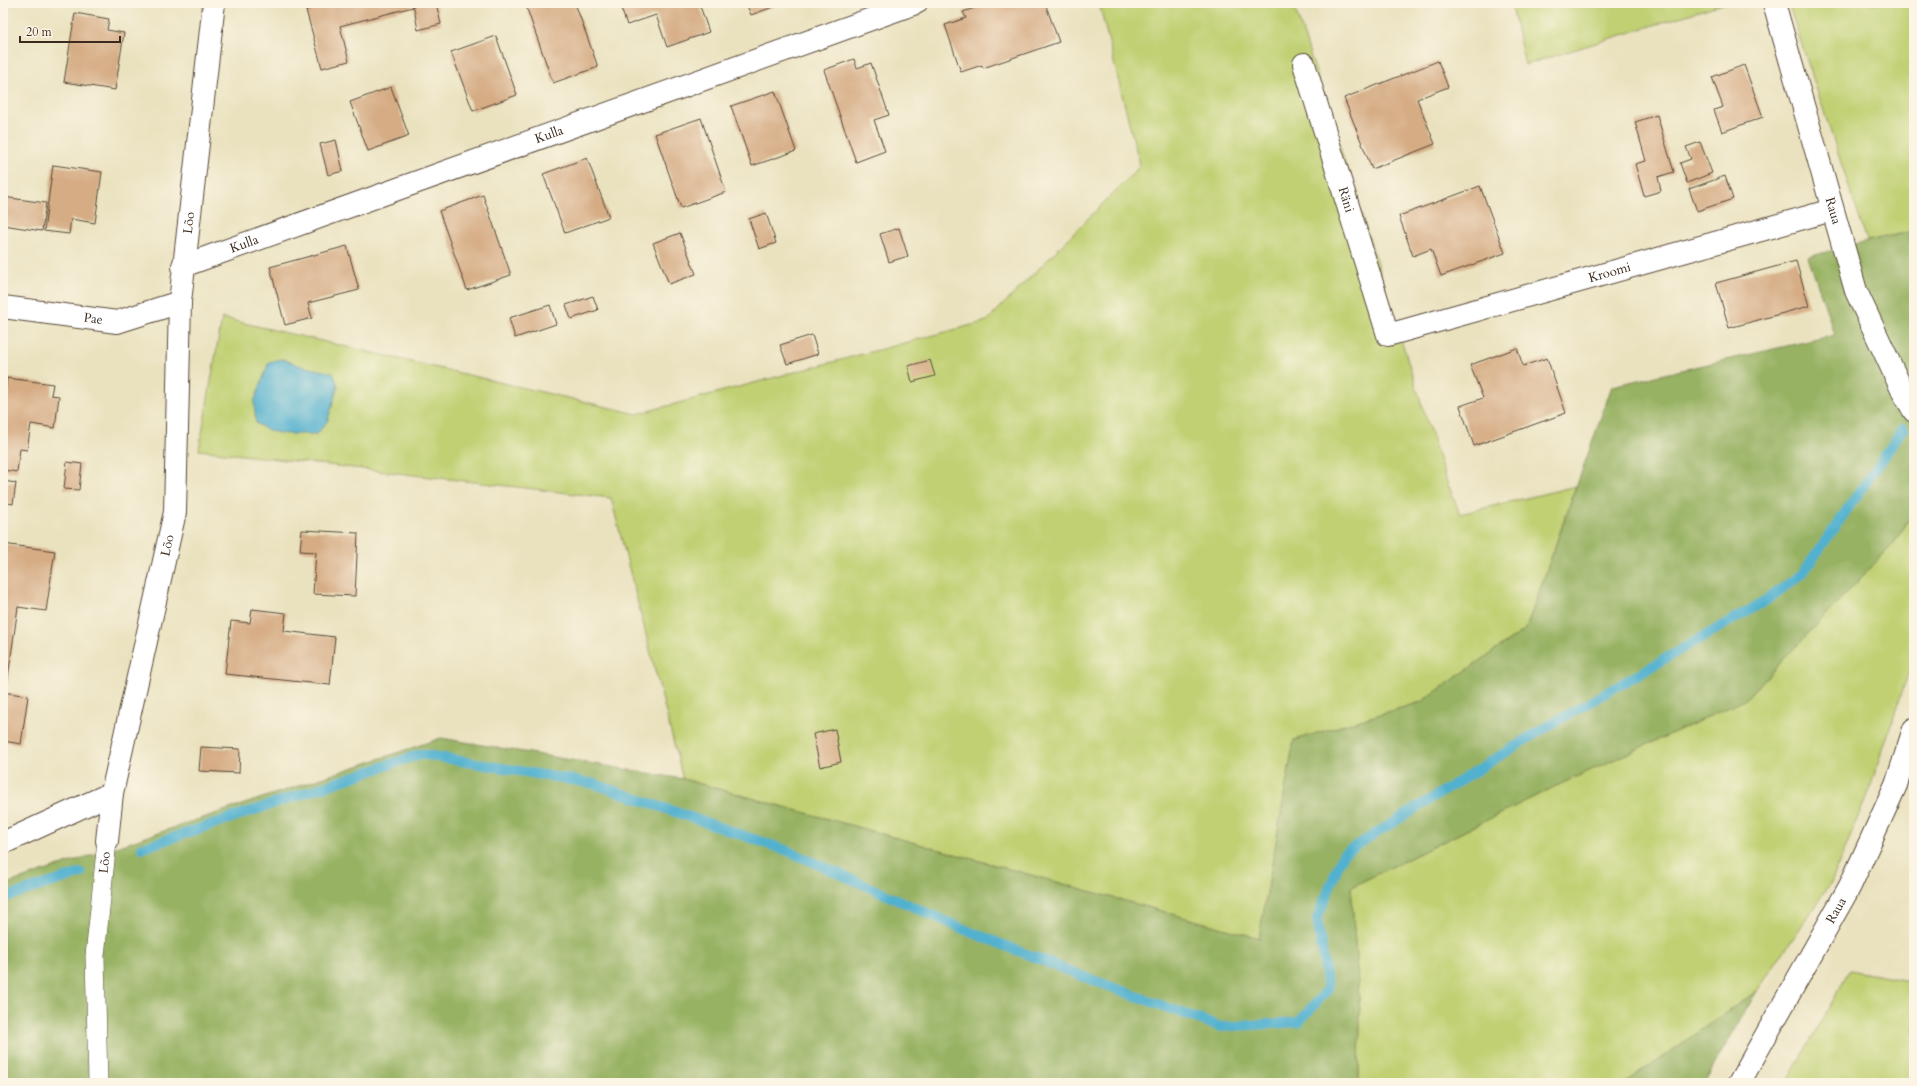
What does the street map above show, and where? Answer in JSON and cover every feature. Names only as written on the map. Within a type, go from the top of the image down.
[{"type":"street","name":"Lõo","points":[[107,841],[112,793],[175,512],[180,302],[214,3]]},
{"type":"street","name":"Kulla","points":[[183,266],[916,3]]},
{"type":"street","name":"Raua","points":[[1774,3],[1856,291],[1903,392],[1914,411]]},
{"type":"street","name":"Räni","points":[[1304,64],[1388,335]]},
{"type":"street","name":"Kroomi","points":[[1388,335],[1832,210]]},
{"type":"street","name":"Pae","points":[[3,307],[117,322],[180,302]]},
{"type":"street","name":"Raua","points":[[1739,1083],[1850,886],[1896,785],[1914,729]]},
{"type":"street","points":[[3,843],[112,793]]},
{"type":"lane","name":"Lõo","points":[[98,1083],[95,956],[107,841]]},
{"type":"green space","points":[[1099,3],[1293,3],[1445,477],[1460,514],[1576,486],[1526,629],[1421,702],[1294,740],[1259,938],[683,779],[611,498],[199,450],[222,318],[637,414],[987,321],[1140,166]]},
{"type":"green space","points":[[1511,3],[1725,3],[1525,65]]},
{"type":"green space","points":[[1788,3],[1914,3],[1914,231],[1867,241]]},
{"type":"green space","points":[[1914,231],[1914,512],[1894,543],[1745,700],[1556,786],[1351,887],[1360,1013],[1359,1083],[3,1083],[3,885],[441,738],[683,779],[1259,938],[1294,740],[1421,702],[1526,629],[1612,386],[1835,335],[1808,257],[1867,241]]},
{"type":"green space","points":[[1914,512],[1914,656],[1871,785],[1831,883],[1757,991],[1625,1083],[1359,1083],[1360,1013],[1351,887],[1556,786],[1745,700],[1894,543]]},
{"type":"green space","points":[[1850,970],[1914,982],[1914,1083],[1786,1083]]},
{"type":"green space","points":[[1757,991],[1704,1083],[1625,1083]]},
{"type":"water","points":[[282,359],[301,366],[333,373],[338,386],[328,420],[317,434],[278,433],[264,428],[256,423],[254,402],[269,362]]},
{"type":"building","points":[[332,3],[412,3],[413,7],[340,26],[349,61],[322,68],[306,10]]},
{"type":"building","points":[[413,3],[436,3],[441,24],[418,30]]},
{"type":"building","points":[[525,3],[575,3],[598,67],[553,83]]},
{"type":"building","points":[[619,3],[699,3],[709,32],[667,47],[656,15],[627,25]]},
{"type":"building","points":[[746,3],[784,3],[751,15]]},
{"type":"building","points":[[989,3],[1045,3],[1059,42],[983,68],[982,65],[961,72],[945,25],[966,18],[963,12]]},
{"type":"building","points":[[75,13],[109,19],[107,30],[124,33],[115,90],[64,82]]},
{"type":"building","points":[[496,36],[517,95],[473,111],[451,52]]},
{"type":"building","points":[[854,59],[857,68],[871,63],[889,115],[874,120],[885,151],[856,162],[824,70]]},
{"type":"building","points":[[1438,61],[1448,87],[1417,99],[1435,144],[1372,169],[1344,98]]},
{"type":"building","points":[[1744,65],[1763,117],[1722,132],[1714,110],[1723,107],[1712,77]]},
{"type":"building","points":[[391,87],[409,136],[368,151],[350,102]]},
{"type":"building","points":[[775,91],[796,151],[752,166],[731,106]]},
{"type":"building","points":[[1657,115],[1674,172],[1658,177],[1661,191],[1644,196],[1635,164],[1646,161],[1635,122]]},
{"type":"building","points":[[701,118],[726,192],[681,208],[655,134]]},
{"type":"building","points":[[336,140],[343,171],[328,175],[320,144]]},
{"type":"building","points":[[1700,142],[1712,173],[1687,183],[1680,163],[1691,159],[1686,147]]},
{"type":"building","points":[[587,158],[609,217],[565,233],[543,174]]},
{"type":"building","points":[[53,165],[102,172],[95,223],[71,219],[69,234],[44,231]]},
{"type":"building","points":[[1725,176],[1733,199],[1697,211],[1689,189]]},
{"type":"building","points":[[1480,186],[1505,253],[1441,276],[1431,249],[1413,256],[1399,216]]},
{"type":"building","points":[[483,195],[511,275],[467,290],[439,211]]},
{"type":"building","points":[[3,197],[46,203],[42,231],[3,225]]},
{"type":"building","points":[[766,213],[776,243],[759,249],[749,219]]},
{"type":"building","points":[[899,228],[908,256],[889,262],[880,234]]},
{"type":"building","points":[[680,233],[696,274],[669,284],[653,243]]},
{"type":"building","points":[[347,246],[359,290],[308,303],[312,318],[285,325],[270,267]]},
{"type":"building","points":[[1796,261],[1809,306],[1729,328],[1716,283]]},
{"type":"building","points":[[593,296],[598,310],[571,319],[566,305]]},
{"type":"building","points":[[550,305],[556,324],[515,338],[509,318]]},
{"type":"building","points":[[812,335],[818,354],[787,364],[780,345]]},
{"type":"building","points":[[1517,348],[1523,366],[1547,358],[1566,413],[1474,446],[1460,406],[1483,398],[1470,365]]},
{"type":"building","points":[[930,360],[935,376],[912,382],[908,366]]},
{"type":"building","points":[[7,378],[53,384],[51,395],[59,396],[55,428],[31,424],[27,450],[20,449],[17,472],[3,470],[3,409]]},
{"type":"building","points":[[67,462],[82,464],[79,490],[64,489]]},
{"type":"building","points":[[3,481],[16,483],[13,504],[3,502]]},
{"type":"building","points":[[302,530],[358,533],[355,596],[313,594],[316,552],[300,551]]},
{"type":"building","points":[[3,544],[55,551],[46,611],[18,607],[7,684],[3,684]]},
{"type":"building","points":[[252,609],[286,613],[284,631],[335,637],[330,685],[225,674],[231,621],[250,623]]},
{"type":"building","points":[[3,692],[28,696],[21,744],[3,741]]},
{"type":"building","points":[[835,729],[841,762],[820,767],[813,734]]},
{"type":"building","points":[[201,747],[240,749],[239,773],[199,771]]},
{"type":"waterway","points":[[142,848],[421,754],[595,784],[788,851],[963,929],[1079,975],[1220,1027],[1299,1022],[1328,989],[1317,919],[1343,854],[1538,732],[1767,600],[1803,573],[1903,429]]},
{"type":"waterway","points":[[3,898],[81,873]]}]
